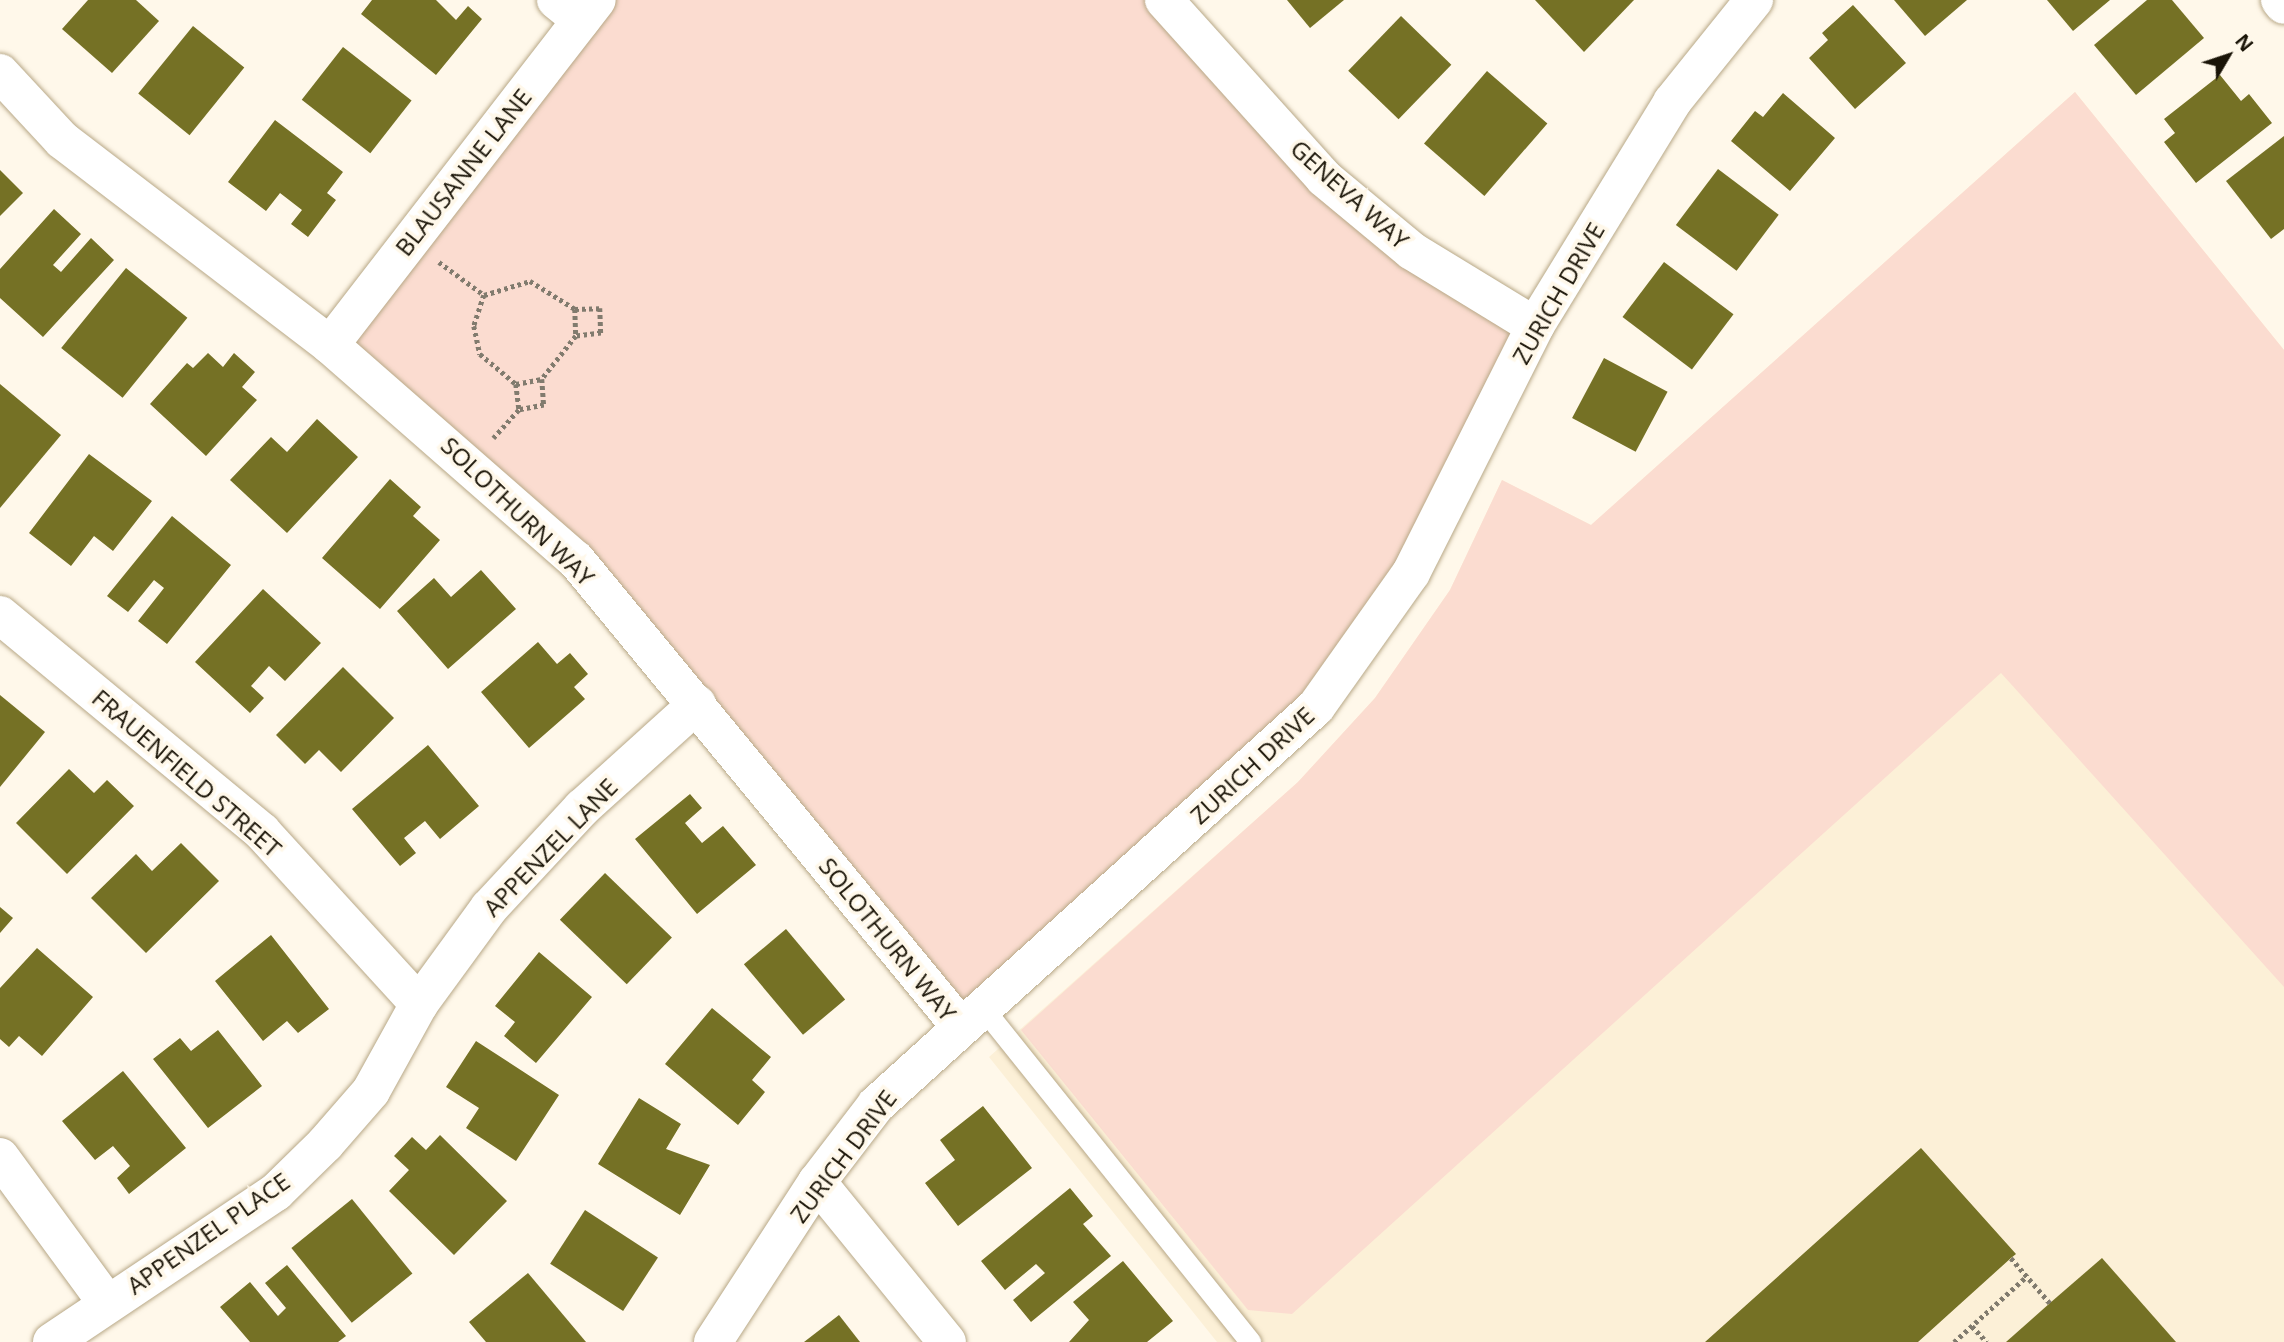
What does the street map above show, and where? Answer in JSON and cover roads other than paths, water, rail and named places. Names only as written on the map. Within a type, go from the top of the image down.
[{"type":"street","name":"GENEVA WAY","points":[[1164,0],[1324,178],[1412,251],[1535,326]]},
{"type":"street","name":"ZURICH DRIVE","points":[[713,1342],[817,1182],[876,1105],[971,1016],[1316,707],[1411,573],[1535,326],[1672,102],[1754,0]]},
{"type":"street","points":[[2280,0],[2284,5]]},
{"type":"street","name":"BLAUSANNE LANE","points":[[330,345],[410,241],[578,7]]},
{"type":"street","name":"SOLOTHURN WAY","points":[[0,73],[62,140],[330,345],[472,463],[576,560],[697,704],[971,1016]]},
{"type":"street","name":"FRAUENFIELD STREET","points":[[0,615],[262,832],[419,1004]]},
{"type":"street","name":"APPENZEL LANE","points":[[419,1004],[489,908],[582,808],[697,704]]},
{"type":"street","name":"APPENZEL PLACE","points":[[51,1342],[276,1192],[371,1091],[419,1004]]},
{"type":"street","points":[[0,1157],[106,1303]]},
{"type":"street","points":[[817,1182],[947,1342]]},
{"type":"lane","points":[[971,1016],[1250,1342]]}]
